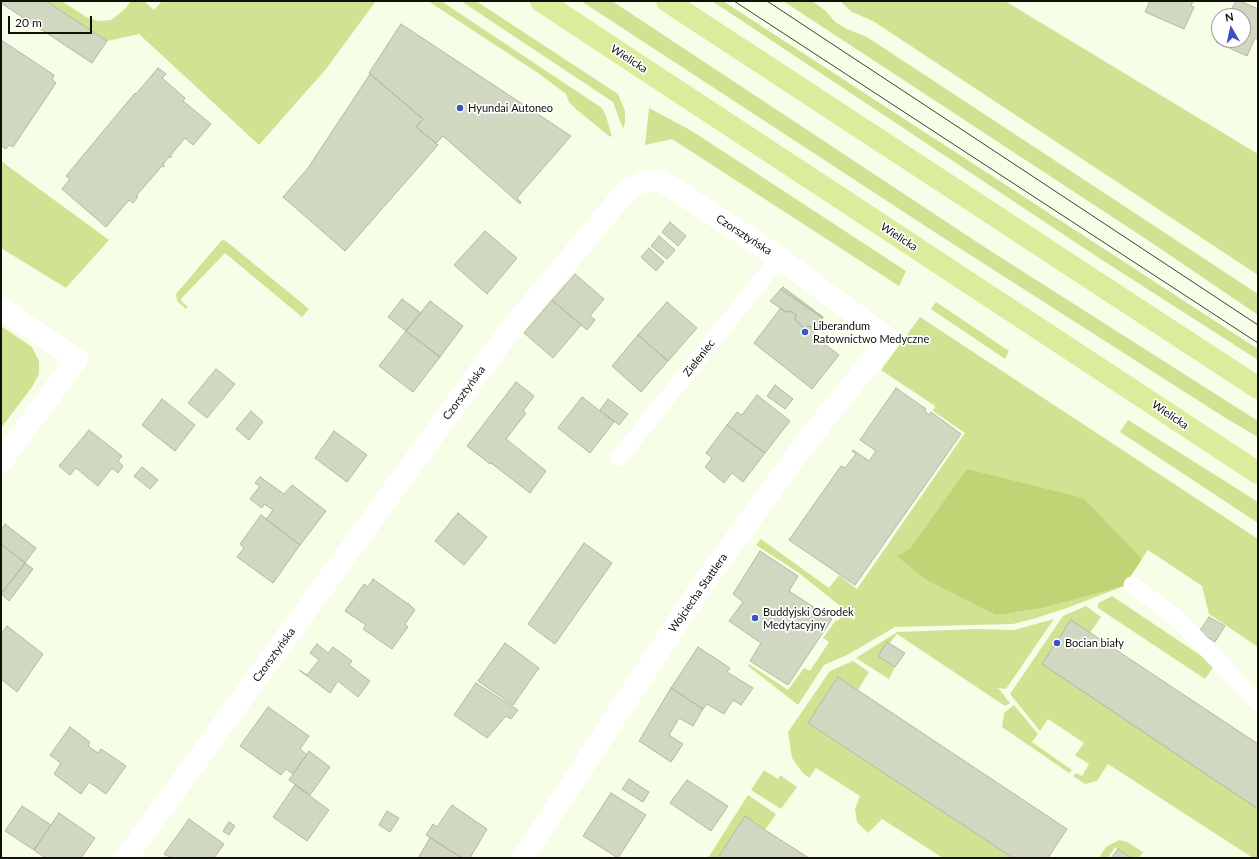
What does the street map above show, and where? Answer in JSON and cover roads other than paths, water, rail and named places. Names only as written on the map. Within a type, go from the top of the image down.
[{"type":"main road","name":"Wielicka","points":[[541,1],[1258,473]]},
{"type":"main road","points":[[667,1],[1258,388]]},
{"type":"street","name":"Czorsztyńska","points":[[126,858],[509,331],[628,189],[643,182],[658,180],[673,188],[779,258],[889,339]]},
{"type":"street","points":[[1,308],[77,359],[1,462]]},
{"type":"street","name":"Wojciecha Stattlera","points":[[523,858],[701,587],[807,440],[889,339]]},
{"type":"lane","name":"Zieleniec","points":[[619,458],[779,258]]},
{"type":"lane","points":[[1132,585],[1178,618],[1258,703]]},
{"type":"tram line","points":[[734,1],[1258,343]]},
{"type":"tram line","points":[[767,1],[1258,325]]},
{"type":"place","name":"Hyundai Autoneo","points":[[460,108]]},
{"type":"place","name":"Liberandum Ratownictwo Medyczne","points":[[805,332]]},
{"type":"place","name":"Buddyjski Ośrodek Medytacyjny","points":[[755,618]]},
{"type":"place","name":"Bocian biały","points":[[1057,643]]}]
